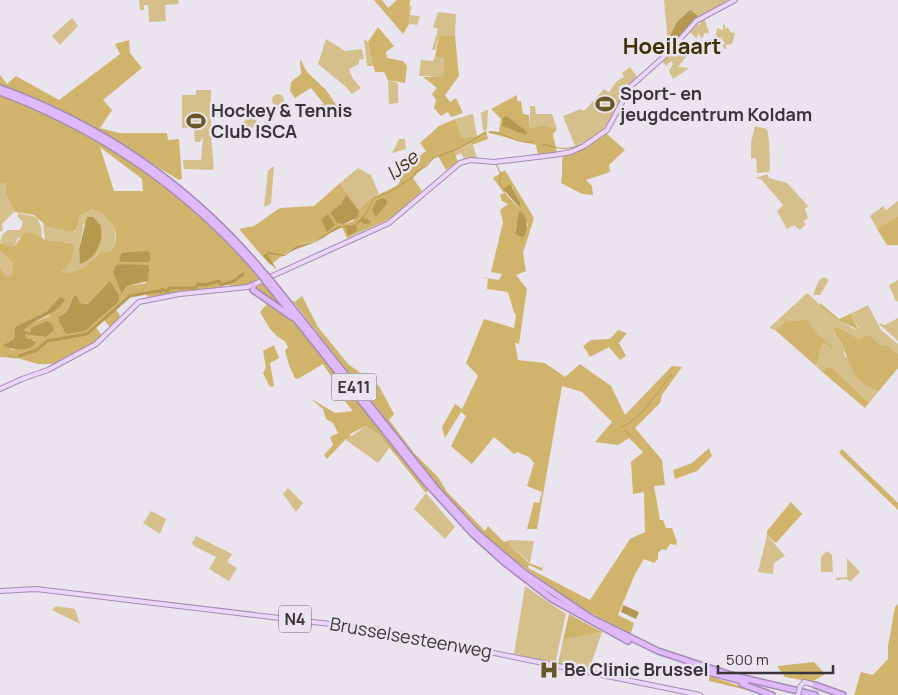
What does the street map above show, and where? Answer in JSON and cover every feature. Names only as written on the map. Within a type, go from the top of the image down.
[{"type":"highway","name":"E411","points":[[0,88],[62,113],[120,145],[173,183],[232,239],[269,282],[426,477],[461,517],[502,555],[538,583],[590,618],[627,639]]},
{"type":"highway","name":"E411","points":[[0,92],[60,117],[112,145],[165,181],[223,230]]},
{"type":"highway","name":"E411","points":[[269,282],[295,318],[423,479],[473,534],[504,562],[547,595],[580,616],[627,639],[703,670],[799,695]]},
{"type":"highway","points":[[251,287],[295,318]]},
{"type":"highway","name":"E411","points":[[634,642],[703,667],[815,695]]},
{"type":"highway","points":[[703,670],[772,695]]},
{"type":"highway","points":[[815,685],[843,695]]},
{"type":"main road","points":[[0,389],[48,370],[96,344],[132,307],[142,301],[251,287],[392,221],[460,163],[473,160],[496,161],[571,152],[602,136],[612,123],[631,86],[673,48],[700,18],[735,0]]},
{"type":"main road","name":"Brusselsesteenweg","points":[[0,591],[36,589],[381,630],[700,695]]},
{"type":"main road","points":[[799,695],[800,686],[805,682],[815,685]]},
{"type":"shaded area","points":[[139,0],[179,0],[178,4],[165,5],[166,21],[149,22],[148,5],[144,5],[144,10],[140,10]]},
{"type":"shaded area","points":[[374,0],[382,0],[388,8],[397,0],[410,0],[409,24],[403,34]]},
{"type":"shaded area","points":[[664,0],[733,0],[698,18],[672,45],[668,44]]},
{"type":"shaded area","points":[[410,6],[412,6],[410,15],[420,16],[417,25],[409,24]]},
{"type":"shaded area","points":[[690,10],[698,16],[672,45],[669,38],[677,22]]},
{"type":"shaded area","points":[[438,12],[456,14],[455,36],[439,36],[435,50],[432,50],[438,29],[433,27]]},
{"type":"shaded area","points":[[72,18],[78,26],[60,45],[52,36]]},
{"type":"shaded area","points":[[704,18],[709,32],[707,34],[705,32],[702,39],[698,33],[697,39],[690,32],[696,25],[701,24],[700,22]]},
{"type":"shaded area","points":[[725,24],[725,28],[728,28],[727,25],[730,32],[735,33],[732,44],[726,45],[727,49],[722,46],[725,43],[721,39],[724,37],[719,38],[716,36],[717,28],[723,30],[723,25]]},
{"type":"shaded area","points":[[378,27],[394,46],[386,52],[387,58],[403,61],[407,66],[405,83],[388,80],[384,72],[375,72],[368,42]]},
{"type":"shaded area","points":[[439,36],[455,36],[459,76],[445,95],[450,102],[456,98],[463,113],[451,117],[448,112],[441,116],[434,108],[436,100],[432,94],[437,88],[423,77],[443,76],[444,59],[435,57]]},
{"type":"shaded area","points":[[326,39],[345,51],[362,49],[364,59],[359,60],[359,64],[349,69],[353,79],[361,88],[352,94],[318,64]]},
{"type":"shaded area","points":[[364,39],[368,42],[375,66],[367,66]]},
{"type":"shaded area","points":[[129,40],[130,53],[142,68],[103,100],[112,110],[100,128],[119,133],[167,133],[168,140],[179,139],[182,179],[179,180],[91,125],[0,86],[0,75],[7,84],[16,76],[59,100],[120,54],[115,44]]},
{"type":"shaded area","points":[[675,50],[688,54],[678,67],[689,68],[673,79],[669,71],[673,64],[671,61],[666,66],[662,61]]},
{"type":"shaded area","points":[[435,57],[444,59],[443,76],[419,76],[421,60],[433,61]]},
{"type":"shaded area","points":[[300,59],[307,72],[326,90],[339,109],[338,119],[308,107],[324,104],[311,88],[295,98],[290,91],[291,82],[301,74]]},
{"type":"shaded area","name":"Sport- en jeugdcentrum Koldam","points":[[630,67],[638,78],[623,94],[610,121],[595,136],[575,146],[563,116],[586,109],[604,89],[609,92],[617,81],[624,77],[622,73]]},
{"type":"shaded area","points":[[388,80],[398,83],[398,103],[389,104]]},
{"type":"shaded area","name":"Hockey & Tennis Club ISCA","points":[[196,90],[211,90],[211,132],[209,134],[211,134],[214,170],[184,169],[183,160],[201,160],[203,137],[200,142],[195,142],[194,128],[182,128],[182,95],[196,95]]},
{"type":"shaded area","points":[[276,94],[280,94],[284,100],[280,106],[276,106],[272,102],[272,98]]},
{"type":"shaded area","points":[[0,95],[75,129],[110,148],[143,170],[204,220],[233,248],[260,280],[234,287],[227,284],[216,288],[148,297],[145,293],[130,296],[116,309],[120,316],[110,327],[104,320],[96,327],[102,336],[99,339],[54,364],[38,364],[17,358],[0,357],[0,267],[6,276],[11,276],[13,263],[0,251],[0,243],[14,247],[23,234],[33,232],[45,240],[71,243],[74,246],[72,257],[62,271],[63,273],[69,273],[84,267],[101,252],[111,251],[116,238],[113,225],[109,220],[92,209],[80,216],[76,230],[73,232],[48,227],[34,215],[15,212],[6,195],[5,183],[0,183]],"holes":[[[100,147],[142,179],[143,191],[114,191]],[[116,265],[148,266],[146,283],[127,286],[123,293],[113,272]],[[111,281],[66,334],[59,316],[68,309],[76,294],[80,303],[88,304]],[[60,297],[49,316],[30,324],[23,332],[54,329],[43,337],[35,334],[25,334],[26,338],[35,340],[31,347],[12,350],[5,344],[14,339],[15,327],[47,311]]]},
{"type":"shaded area","points":[[517,95],[517,101],[521,101],[523,114],[529,115],[530,128],[544,125],[557,129],[553,134],[557,154],[538,155],[536,145],[489,133],[489,131],[499,132],[501,119],[491,109]],"holes":[[[508,117],[527,133],[502,122]]]},
{"type":"shaded area","points":[[530,106],[535,106],[536,114],[552,114],[557,129],[544,125],[530,128]]},
{"type":"shaded area","points":[[488,110],[487,130],[483,131],[481,113]]},
{"type":"shaded area","points":[[473,114],[477,136],[462,138],[455,119]]},
{"type":"shaded area","points":[[248,116],[257,120],[248,136],[240,127]]},
{"type":"shaded area","points":[[507,116],[527,132],[526,135],[502,126],[503,118]]},
{"type":"shaded area","points":[[455,119],[462,138],[477,136],[486,131],[488,139],[472,145],[471,143],[454,152],[458,162],[446,170],[438,156],[432,160],[413,178],[422,191],[394,217],[347,238],[342,227],[315,241],[296,246],[270,265],[239,229],[254,226],[280,208],[314,206],[340,183],[359,210],[368,200],[398,185],[400,181],[399,172],[426,151],[420,143],[439,126]],"holes":[[[346,195],[354,221],[344,224],[330,212],[341,204]]]},
{"type":"shaded area","points":[[755,126],[767,129],[770,150],[769,172],[757,173],[756,158],[751,159],[751,143]]},
{"type":"shaded area","points":[[606,133],[625,150],[609,165],[610,172],[586,180],[592,186],[593,195],[582,194],[561,183],[563,156],[586,148]]},
{"type":"shaded area","points":[[399,139],[405,139],[406,149],[392,153]]},
{"type":"shaded area","points":[[472,143],[477,158],[464,159],[461,153],[455,156],[454,152]]},
{"type":"shaded area","points":[[274,166],[271,204],[264,207],[268,170]]},
{"type":"shaded area","points":[[358,168],[371,175],[379,194],[368,200],[359,210],[340,183]]},
{"type":"shaded area","points":[[505,170],[534,218],[523,253],[526,271],[516,275],[527,289],[519,344],[515,343],[518,360],[545,363],[565,377],[580,364],[611,386],[625,415],[672,366],[682,367],[662,395],[660,403],[635,428],[662,460],[665,485],[654,486],[660,520],[663,520],[666,528],[672,528],[677,542],[676,545],[670,544],[666,550],[662,549],[654,563],[644,559],[635,574],[618,615],[634,623],[630,636],[562,596],[497,547],[479,530],[432,480],[292,300],[295,302],[302,296],[318,327],[348,364],[379,386],[394,414],[389,420],[414,453],[438,477],[447,492],[485,531],[488,526],[504,542],[510,540],[509,545],[529,563],[542,568],[544,563],[542,571],[529,565],[528,568],[590,600],[630,539],[645,532],[644,492],[633,494],[631,462],[643,452],[629,438],[618,445],[595,442],[612,422],[582,392],[562,386],[537,529],[527,529],[534,502],[539,503],[542,492],[527,486],[534,463],[529,457],[517,452],[514,454],[494,437],[472,464],[451,446],[466,416],[461,412],[445,438],[442,427],[455,404],[462,409],[478,376],[466,363],[484,319],[514,328],[516,315],[508,292],[487,289],[488,278],[499,280],[502,274],[491,272],[503,222],[500,210],[508,204],[502,201],[500,195],[504,193],[493,178]],"holes":[[[505,187],[512,187],[521,204],[518,207],[505,193]],[[524,215],[528,225],[520,236],[515,231],[518,219]]]},
{"type":"shaded area","points":[[767,174],[769,178],[787,183],[808,206],[805,209],[808,218],[803,222],[806,224],[800,230],[794,225],[787,229],[777,211],[783,205],[761,179],[756,178]]},
{"type":"shaded area","points":[[0,183],[5,183],[6,195],[15,211],[2,224],[3,231],[0,232]]},
{"type":"shaded area","points":[[510,184],[521,204],[519,207],[503,189]]},
{"type":"shaded area","points":[[346,195],[359,211],[358,217],[344,224],[337,223],[330,212],[341,204]]},
{"type":"shaded area","points":[[383,198],[387,201],[386,205],[376,217],[372,210],[377,200]]},
{"type":"shaded area","points":[[898,201],[898,216],[877,229],[870,216],[883,206],[886,210]]},
{"type":"shaded area","points":[[92,209],[103,212],[111,220],[115,230],[115,241],[111,251],[101,252],[89,264],[79,270],[63,273],[62,270],[69,262],[71,243],[45,240],[43,222],[48,227],[75,232],[80,216]],"holes":[[[84,223],[99,246],[93,255],[80,259],[79,249]]]},
{"type":"shaded area","points":[[519,211],[524,215],[527,225],[525,235],[522,237],[515,234]]},
{"type":"shaded area","points":[[18,213],[37,217],[41,227],[42,238],[33,232],[18,238],[14,247],[3,245],[0,241],[3,234],[8,230],[20,230],[23,222],[17,216]]},
{"type":"shaded area","points":[[328,214],[335,225],[327,232],[321,220]]},
{"type":"shaded area","points":[[365,214],[363,220],[367,218],[371,223],[364,224],[361,221],[356,226],[357,231],[350,235],[347,234],[346,227],[342,227],[321,239],[285,256],[267,254],[277,270],[263,256],[268,252],[285,255],[296,246],[314,242],[337,227],[355,225]]},
{"type":"shaded area","points":[[898,216],[898,245],[887,245],[877,229]]},
{"type":"shaded area","points":[[87,217],[93,217],[100,225],[101,237],[95,253],[86,262],[80,264],[79,249]]},
{"type":"shaded area","points":[[0,251],[13,263],[11,276],[6,276],[0,267]]},
{"type":"shaded area","points":[[147,251],[150,253],[150,260],[148,262],[121,262],[119,259],[122,253]]},
{"type":"shaded area","points":[[116,265],[148,265],[148,281],[127,286],[122,294],[113,272]]},
{"type":"shaded area","points":[[824,277],[829,280],[820,295],[813,295],[819,280]]},
{"type":"shaded area","points":[[898,280],[898,301],[896,302],[889,285]]},
{"type":"shaded area","points":[[110,281],[119,295],[119,301],[85,331],[66,334],[59,321],[59,316],[66,312],[73,297],[76,294],[80,303],[88,304]]},
{"type":"shaded area","points":[[262,283],[283,307],[256,291],[254,287]]},
{"type":"shaded area","points":[[807,293],[837,320],[854,329],[859,328],[851,316],[852,313],[868,305],[881,330],[898,344],[898,354],[888,346],[880,345],[869,336],[864,336],[859,341],[842,329],[834,333],[844,348],[844,355],[851,362],[855,375],[878,392],[869,403],[831,366],[821,371],[816,366],[823,343],[833,349],[835,348],[818,334],[806,319],[786,322],[775,330],[769,328]]},
{"type":"shaded area","points":[[257,296],[291,318],[428,490],[426,493],[381,437],[366,426],[350,434],[351,437],[345,440],[327,459],[324,455],[333,445],[330,437],[338,433],[333,423],[326,419],[323,409],[310,398],[335,413],[353,411],[342,398],[340,384],[335,382],[323,364],[298,379],[295,378],[285,351],[288,347],[285,341],[274,333],[265,321],[260,312],[267,304]]},
{"type":"shaded area","points":[[60,297],[65,300],[55,311],[28,326],[24,331],[30,332],[31,328],[47,321],[52,324],[54,330],[46,337],[25,334],[26,338],[32,339],[36,343],[25,349],[16,349],[3,345],[14,339],[15,327],[47,311]]},
{"type":"shaded area","points":[[820,303],[839,319],[852,313],[851,316],[859,330],[837,320],[820,306]]},
{"type":"shaded area","points":[[898,318],[898,341],[878,323],[885,325]]},
{"type":"shaded area","points":[[806,319],[818,334],[835,348],[833,349],[823,343],[816,366],[775,330],[786,322]]},
{"type":"shaded area","points":[[834,328],[842,329],[859,340],[864,336],[870,336],[880,345],[888,346],[898,354],[898,368],[878,392],[857,378]]},
{"type":"shaded area","points":[[618,330],[627,333],[619,343],[626,356],[620,360],[609,347],[590,357],[583,346],[591,340],[610,339]]},
{"type":"shaded area","points":[[274,345],[279,358],[270,363],[274,386],[270,387],[263,373],[266,367],[263,351]]},
{"type":"shaded area","points":[[831,366],[869,403],[865,408],[821,371]]},
{"type":"shaded area","points":[[366,426],[381,437],[390,447],[378,463],[346,440]]},
{"type":"shaded area","points":[[709,448],[712,456],[697,471],[675,479],[673,470],[692,463]]},
{"type":"shaded area","points":[[842,449],[898,503],[898,510],[839,453]]},
{"type":"shaded area","points":[[288,488],[303,503],[296,512],[283,494]]},
{"type":"shaded area","points":[[426,493],[455,527],[445,539],[414,509]]},
{"type":"shaded area","points":[[791,502],[802,514],[776,543],[767,535],[767,531]]},
{"type":"shaded area","points":[[151,511],[166,519],[160,534],[143,523]]},
{"type":"shaded area","points":[[767,535],[785,556],[774,563],[773,574],[758,572]]},
{"type":"shaded area","points":[[196,536],[232,554],[227,562],[237,568],[229,581],[209,569],[216,557],[194,546],[192,543]]},
{"type":"shaded area","points":[[510,540],[534,541],[530,563],[509,545]]},
{"type":"shaded area","points":[[827,551],[832,555],[833,572],[821,572],[821,557]]},
{"type":"shaded area","points":[[847,558],[860,572],[850,582],[847,579],[836,580],[836,578],[847,577]]},
{"type":"shaded area","points":[[525,586],[566,614],[555,664],[514,654]]},
{"type":"shaded area","points":[[898,604],[898,695],[854,695],[861,672],[873,675],[888,659],[888,646],[895,607]]},
{"type":"shaded area","points":[[623,605],[639,612],[636,619],[621,612]]},
{"type":"shaded area","points":[[56,606],[75,609],[80,624],[52,610]]},
{"type":"shaded area","points":[[569,614],[602,632],[563,640]]},
{"type":"shaded area","points":[[602,632],[589,670],[558,664],[563,640]]},
{"type":"shaded area","points":[[814,662],[825,674],[812,682],[785,677],[777,666]]},
{"type":"shaded area","points":[[685,668],[767,695],[709,681],[709,678],[684,670]]},
{"type":"waterway","name":"IJse","points":[[621,100],[632,82]]},
{"type":"waterway","name":"IJse","points":[[559,148],[579,146],[597,135],[607,126]]},
{"type":"waterway","name":"IJse","points":[[364,216],[375,197],[379,197],[383,193],[386,194],[413,177],[417,171],[427,166],[433,158],[460,148],[486,132]]},
{"type":"waterway","name":"IJse","points":[[489,132],[521,142],[532,142]]},
{"type":"waterway","name":"IJse","points":[[542,144],[558,148]]},
{"type":"waterway","points":[[496,164],[501,174],[499,183],[503,188]]},
{"type":"waterway","name":"IJse","points":[[19,356],[37,350],[47,341],[87,334],[130,296],[161,292],[162,289],[167,292],[169,288],[195,288],[198,284],[205,285],[219,281],[221,285],[234,281],[243,274]]},
{"type":"waterway","name":"IJse","points":[[8,356],[16,358]]},
{"type":"waterway","points":[[622,427],[630,423],[643,411],[671,375]]},
{"type":"waterway","points":[[625,430],[630,436]]},
{"type":"place","name":"Sport- en jeugdcentrum Koldam","points":[[605,104]]},
{"type":"place","name":"Hockey & Tennis Club ISCA","points":[[196,121]]},
{"type":"place","name":"Be Clinic Brussel","points":[[549,670]]},
{"type":"district","name":"Hoeilaart","points":[[672,46]]}]
